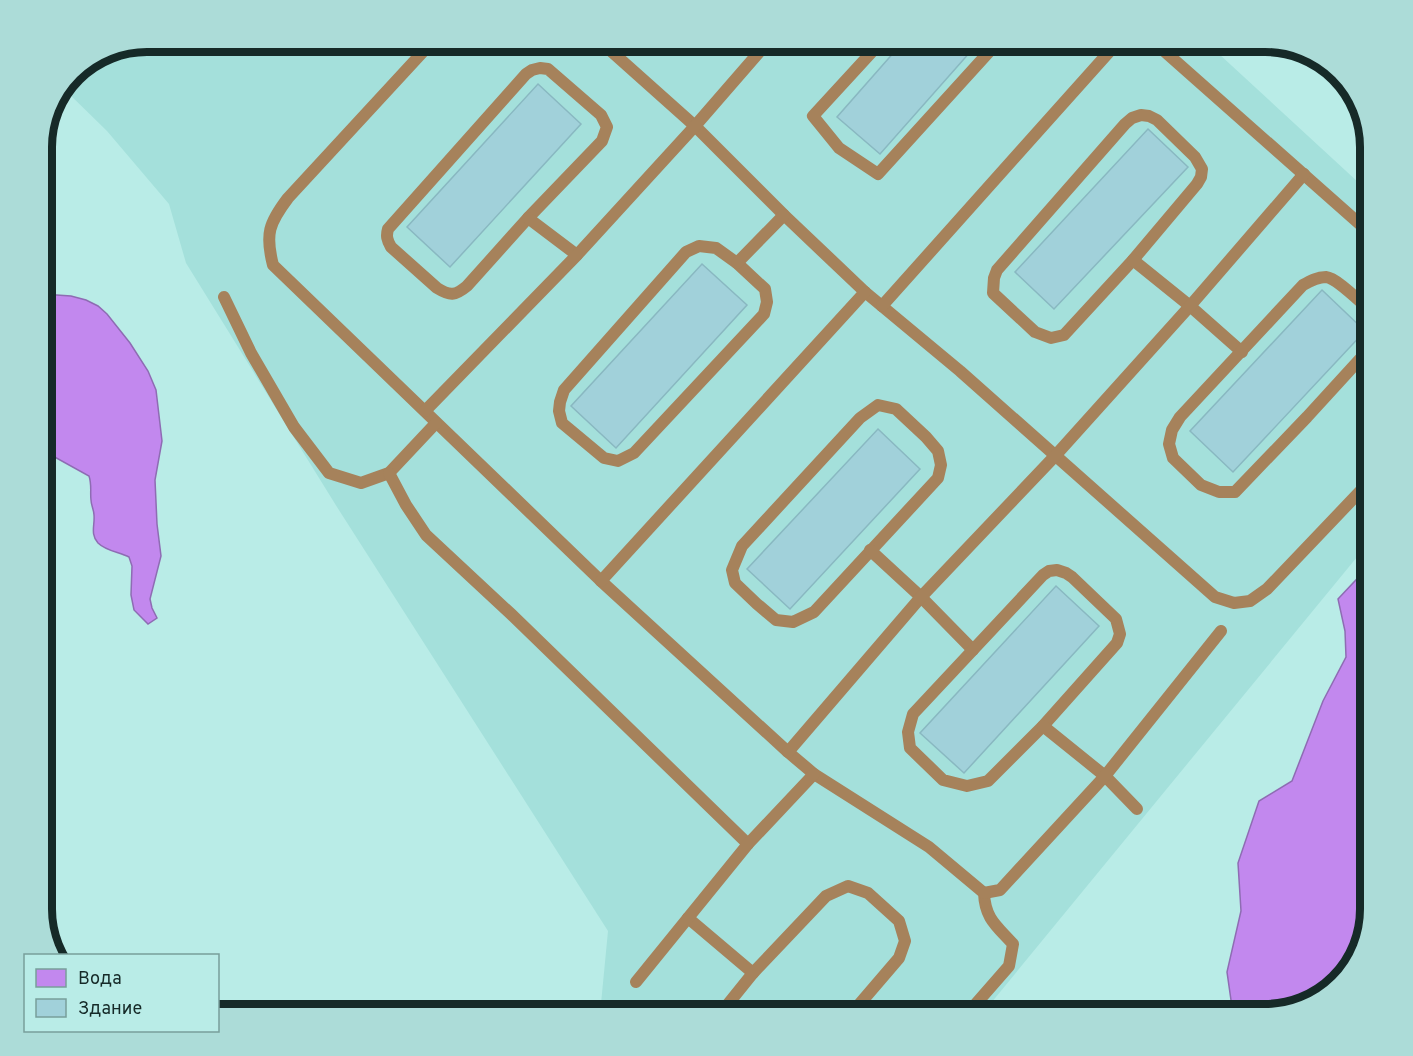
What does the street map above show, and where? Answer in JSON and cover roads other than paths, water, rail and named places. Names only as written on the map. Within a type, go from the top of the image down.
[{"type":"lane","points":[[423,52],[275,214],[269,232],[268,247],[273,265],[601,581],[788,752],[814,774],[929,847],[984,893]]},
{"type":"lane","points":[[614,52],[695,126],[865,292],[960,371],[1215,597],[1234,603],[1251,601],[1267,589],[1360,492]]},
{"type":"lane","points":[[425,411],[577,255],[759,52]]},
{"type":"lane","points":[[872,52],[813,116],[839,148],[878,174],[989,52]]},
{"type":"lane","points":[[882,306],[1109,52]]},
{"type":"lane","points":[[1165,52],[1360,224]]},
{"type":"lane","points":[[540,68],[548,69],[601,114],[607,127],[602,141],[528,218],[467,286],[453,294],[445,293],[437,288],[391,247],[386,235],[393,223],[526,74],[540,68]]},
{"type":"lane","points":[[1141,115],[1156,120],[1195,157],[1202,169],[1197,184],[1133,260],[1064,335],[1051,339],[1035,333],[993,293],[997,270],[1125,124],[1141,115]]},
{"type":"lane","points":[[788,752],[921,597],[1055,456],[1190,306],[1304,174]]},
{"type":"lane","points":[[737,263],[784,215]]},
{"type":"lane","points":[[528,218],[577,255]]},
{"type":"lane","points":[[699,246],[716,248],[737,263],[765,289],[767,302],[764,314],[634,453],[618,461],[604,458],[562,423],[559,411],[564,390],[686,252],[699,246]]},
{"type":"lane","points":[[1133,260],[1242,352]]},
{"type":"lane","points":[[1360,302],[1336,281],[1327,277],[1315,279],[1303,285],[1180,417],[1172,430],[1169,444],[1173,458],[1201,485],[1219,492],[1234,492],[1360,359]]},
{"type":"lane","points":[[601,581],[865,292]]},
{"type":"lane","points":[[224,297],[251,353],[294,427],[329,473],[361,483],[389,473],[436,423]]},
{"type":"lane","points":[[878,405],[896,409],[926,437],[938,452],[942,465],[938,478],[870,550],[814,612],[792,622],[776,620],[757,604],[735,583],[732,570],[742,546],[860,418],[878,405]]},
{"type":"lane","points":[[389,473],[406,505],[426,535],[511,614],[748,844]]},
{"type":"lane","points":[[870,550],[921,597],[973,650]]},
{"type":"lane","points":[[1057,570],[1072,577],[1116,619],[1120,634],[1117,643],[1043,726],[988,781],[967,786],[943,780],[910,748],[908,732],[913,714],[973,650],[1043,575],[1057,570]]},
{"type":"lane","points":[[984,893],[999,890],[1105,776],[1221,631]]},
{"type":"lane","points":[[1043,726],[1105,776],[1137,809]]},
{"type":"lane","points":[[636,982],[748,844],[814,774]]},
{"type":"lane","points":[[728,1004],[753,973],[826,896],[848,886],[868,893],[899,921],[905,941],[899,958],[860,1004]]},
{"type":"lane","points":[[976,1004],[1009,966],[1013,944],[988,916],[984,906],[984,893]]},
{"type":"lane","points":[[688,918],[753,973]]},
{"type":"water","points":[[53,295],[86,300],[107,314],[130,343],[148,371],[156,390],[162,441],[155,480],[161,556],[150,599],[157,618],[148,624],[134,610],[131,595],[132,566],[129,557],[105,548],[94,536],[94,513],[89,476],[53,456]]},
{"type":"water","points":[[1360,576],[1359,927],[1348,956],[1341,966],[1333,976],[1307,994],[1284,1002],[1232,1004],[1227,972],[1241,911],[1238,863],[1259,801],[1292,781],[1323,701],[1346,657],[1345,631],[1338,599]]}]
